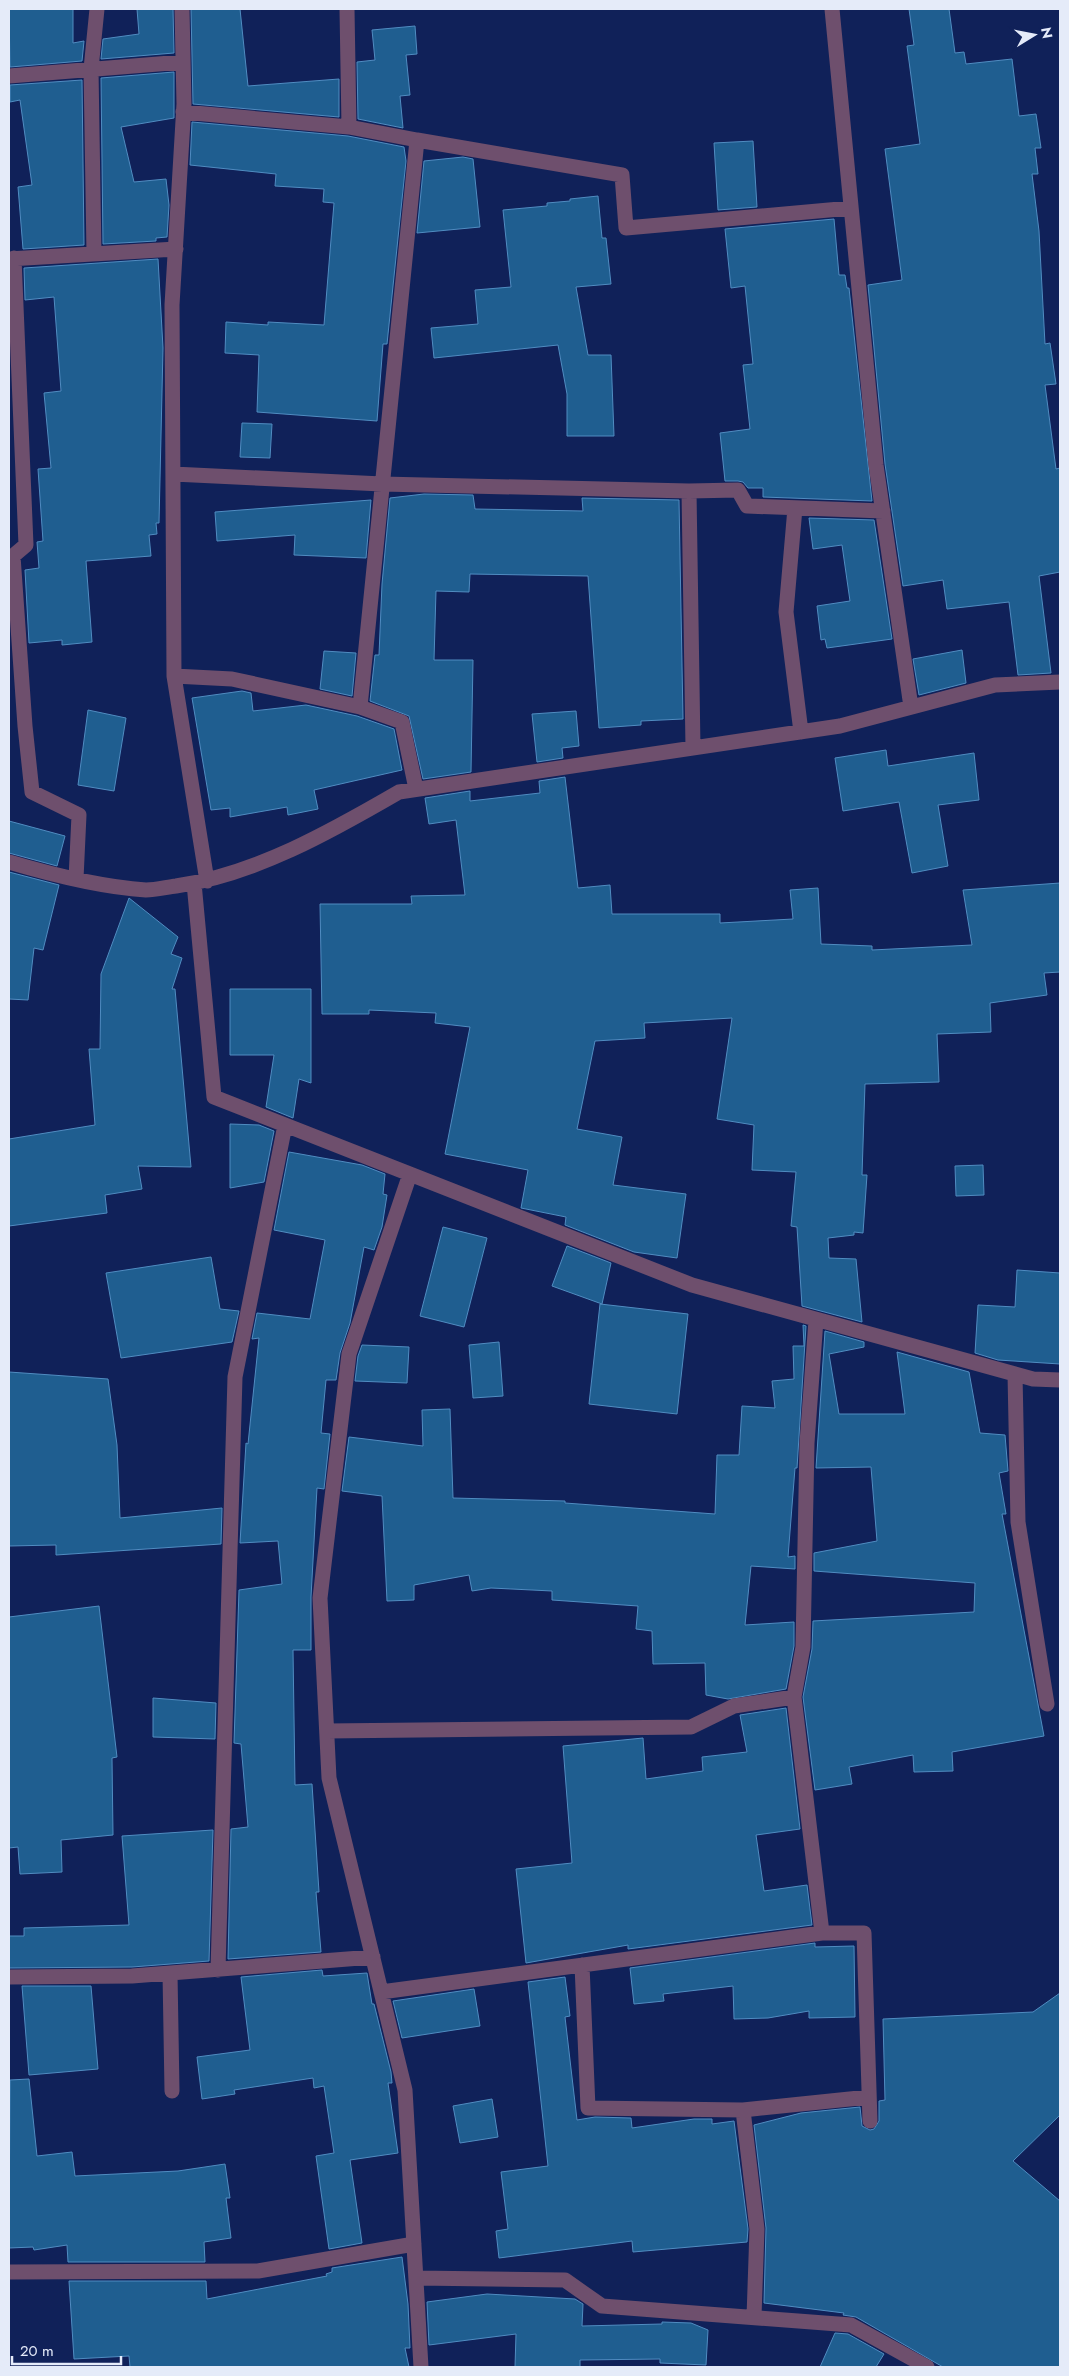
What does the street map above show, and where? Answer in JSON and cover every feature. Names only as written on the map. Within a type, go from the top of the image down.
[{"type":"street","points":[[94,254],[90,69],[96,9]]},
{"type":"street","points":[[182,9],[183,112],[172,305],[174,676],[200,882],[214,1097],[692,1285],[1033,1379],[1060,1380]]},
{"type":"street","points":[[347,9],[349,127]]},
{"type":"street","points":[[832,9],[876,466],[911,707]]},
{"type":"street","points":[[9,76],[183,62]]},
{"type":"street","points":[[183,112],[349,127],[622,176],[626,228],[851,208]]},
{"type":"street","points":[[360,707],[417,140]]},
{"type":"street","points":[[76,879],[79,815],[32,792],[25,726],[11,556],[26,545],[11,259],[176,249]]},
{"type":"street","points":[[173,474],[382,484],[689,491],[738,490],[747,506],[883,511]]},
{"type":"street","points":[[689,491],[693,748]]},
{"type":"street","points":[[795,508],[786,612],[800,732]]},
{"type":"street","points":[[174,676],[232,679],[360,707],[402,722],[416,789]]},
{"type":"street","points":[[9,862],[60,878],[148,890],[200,882],[281,854],[346,823],[399,792],[840,726],[996,685],[1060,682]]},
{"type":"street","points":[[218,1970],[235,1377],[285,1125]]},
{"type":"street","points":[[410,1174],[349,1354],[320,1598],[329,1778],[405,2090],[421,2367]]},
{"type":"street","points":[[816,1320],[807,1443],[803,1647],[794,1697],[822,1933]]},
{"type":"street","points":[[1015,1374],[1018,1522],[1047,1704]]},
{"type":"street","points":[[327,1731],[691,1727],[734,1706],[794,1697]]},
{"type":"street","points":[[381,1992],[822,1933],[864,1933],[870,2121]]},
{"type":"street","points":[[9,1977],[132,1976],[373,1957]]},
{"type":"street","points":[[582,1965],[588,2108],[743,2110],[869,2097]]},
{"type":"street","points":[[170,1973],[172,2091]]},
{"type":"street","points":[[743,2110],[757,2229],[754,2317]]},
{"type":"street","points":[[9,2272],[258,2271],[414,2244]]},
{"type":"street","points":[[416,2278],[565,2280],[602,2306],[851,2325],[927,2367]]},
{"type":"building","points":[[9,9],[73,9],[73,43],[84,41],[82,61],[10,67]]},
{"type":"building","points":[[137,9],[173,9],[174,53],[101,59],[103,39],[139,34]]},
{"type":"building","points":[[191,9],[240,9],[248,86],[339,79],[339,117],[193,104]]},
{"type":"building","points":[[909,9],[949,9],[955,53],[964,52],[966,64],[1012,59],[1019,116],[1036,114],[1041,148],[1035,148],[1038,174],[1032,174],[1039,231],[1045,344],[1050,343],[1056,384],[1045,385],[1056,469],[1060,468],[1060,572],[1039,576],[1051,673],[1018,675],[1009,602],[947,609],[943,580],[903,586],[885,464],[868,285],[902,280],[885,149],[920,144],[907,46],[914,45]]},
{"type":"building","points":[[415,26],[417,54],[406,55],[410,95],[400,96],[403,128],[358,119],[357,62],[375,60],[372,30]]},
{"type":"building","points":[[174,72],[174,118],[121,127],[134,182],[166,179],[169,205],[167,237],[156,238],[156,241],[103,244],[101,78]]},
{"type":"building","points":[[82,80],[84,245],[23,249],[18,187],[32,185],[20,100],[10,102],[10,85]]},
{"type":"building","points":[[192,122],[348,136],[404,147],[406,161],[387,344],[383,344],[377,421],[257,412],[259,355],[225,353],[226,322],[268,325],[268,322],[324,325],[334,203],[323,202],[324,189],[275,186],[276,174],[190,165]]},
{"type":"building","points":[[753,141],[757,207],[718,210],[714,143]]},
{"type":"building","points":[[463,157],[473,159],[480,227],[417,233],[424,161]]},
{"type":"building","points":[[598,196],[602,238],[606,238],[611,284],[576,287],[588,355],[611,355],[614,436],[567,436],[567,394],[558,345],[434,358],[431,328],[478,324],[475,290],[511,287],[503,210],[547,206],[547,203]]},
{"type":"building","points":[[834,219],[839,275],[845,275],[847,288],[849,288],[872,501],[763,497],[763,488],[748,488],[743,482],[725,481],[720,433],[750,429],[743,365],[753,364],[745,286],[731,288],[725,229]]},
{"type":"building","points":[[158,259],[163,348],[159,523],[156,523],[157,534],[149,535],[151,556],[86,561],[92,642],[62,645],[62,640],[29,643],[25,570],[39,568],[37,542],[43,541],[38,469],[51,468],[44,393],[61,391],[54,297],[25,300],[24,268]]},
{"type":"building","points":[[242,423],[272,424],[270,458],[240,457]]},
{"type":"building","points":[[424,494],[473,495],[475,509],[583,511],[582,498],[679,500],[683,719],[641,721],[641,725],[599,728],[588,576],[470,574],[469,592],[436,591],[434,660],[473,660],[471,772],[423,779],[409,716],[370,701],[375,655],[379,655],[382,584],[390,498]]},
{"type":"building","points":[[371,500],[366,558],[294,555],[295,535],[217,541],[215,512]]},
{"type":"building","points":[[809,518],[874,520],[892,639],[827,648],[825,639],[821,640],[817,606],[850,601],[842,545],[813,549]]},
{"type":"building","points":[[962,650],[966,683],[919,695],[913,659]]},
{"type":"building","points":[[324,651],[356,653],[352,696],[320,689]]},
{"type":"building","points":[[242,691],[251,693],[253,711],[306,705],[357,716],[394,729],[402,770],[314,790],[318,809],[288,815],[287,807],[230,817],[230,808],[211,810],[192,698]]},
{"type":"building","points":[[88,710],[126,718],[114,791],[78,785]]},
{"type":"building","points":[[576,711],[579,746],[562,748],[563,758],[537,762],[532,714]]},
{"type":"building","points":[[886,750],[888,766],[974,753],[979,800],[938,805],[948,866],[912,873],[899,802],[843,811],[835,758]]},
{"type":"building","points":[[565,777],[578,888],[610,885],[612,914],[720,914],[720,923],[793,919],[790,890],[818,888],[821,944],[872,946],[872,950],[972,945],[963,890],[1060,883],[1060,972],[1044,973],[1047,995],[990,1003],[991,1032],[937,1034],[939,1082],[865,1084],[862,1175],[867,1175],[863,1233],[854,1232],[854,1235],[828,1238],[829,1258],[856,1259],[862,1322],[802,1306],[797,1227],[791,1226],[796,1172],[752,1170],[754,1125],[717,1119],[732,1018],[644,1023],[645,1038],[595,1041],[577,1129],[622,1137],[613,1185],[686,1194],[677,1258],[634,1252],[565,1225],[566,1217],[521,1208],[528,1170],[445,1154],[470,1027],[435,1023],[436,1013],[369,1010],[369,1014],[322,1014],[320,904],[412,904],[411,896],[465,895],[456,820],[429,824],[425,798],[470,791],[470,801],[540,793],[539,781]]},
{"type":"building","points":[[9,821],[65,836],[57,866],[9,853]]},
{"type":"building","points":[[9,872],[59,885],[43,950],[34,948],[28,1000],[9,999]]},
{"type":"building","points":[[129,898],[178,937],[171,954],[182,958],[172,989],[175,989],[191,1167],[138,1166],[142,1189],[105,1195],[107,1213],[9,1226],[9,1139],[95,1125],[89,1049],[100,1049],[101,974]]},
{"type":"building","points":[[230,989],[311,989],[311,1083],[299,1079],[293,1118],[266,1107],[274,1055],[230,1055]]},
{"type":"building","points":[[230,1124],[259,1125],[274,1131],[264,1182],[230,1188]]},
{"type":"building","points":[[289,1152],[362,1165],[385,1174],[383,1194],[387,1195],[382,1227],[374,1250],[364,1247],[350,1323],[340,1353],[336,1380],[326,1380],[321,1433],[330,1434],[324,1489],[317,1488],[311,1597],[311,1650],[293,1650],[295,1785],[312,1784],[319,1892],[316,1892],[321,1952],[228,1959],[231,1829],[248,1827],[241,1744],[234,1743],[239,1590],[282,1584],[278,1541],[240,1543],[246,1443],[248,1444],[259,1338],[252,1339],[257,1313],[310,1319],[325,1240],[274,1230]]},
{"type":"building","points":[[983,1165],[984,1195],[956,1196],[955,1166]]},
{"type":"building","points":[[443,1227],[487,1238],[464,1327],[420,1316]]},
{"type":"building","points":[[567,1246],[611,1263],[602,1304],[552,1286]]},
{"type":"building","points":[[211,1257],[220,1309],[239,1311],[232,1342],[121,1358],[106,1273]]},
{"type":"building","points":[[1017,1270],[1060,1273],[1060,1364],[998,1360],[975,1353],[978,1305],[1015,1307]]},
{"type":"building","points":[[600,1304],[688,1314],[677,1414],[589,1404]]},
{"type":"building","points":[[803,1325],[806,1326],[797,1468],[795,1468],[788,1557],[795,1556],[795,1569],[751,1566],[745,1625],[794,1622],[794,1646],[786,1689],[728,1699],[706,1695],[705,1663],[653,1664],[652,1631],[636,1629],[638,1606],[552,1600],[552,1591],[491,1588],[472,1591],[469,1575],[414,1585],[414,1600],[387,1601],[382,1496],[342,1491],[349,1437],[423,1446],[422,1410],[450,1409],[453,1498],[565,1501],[565,1503],[715,1514],[717,1455],[739,1455],[742,1406],[775,1408],[772,1381],[794,1379],[793,1346],[804,1346]]},
{"type":"building","points":[[825,1331],[864,1342],[864,1347],[829,1354],[839,1414],[905,1414],[897,1352],[969,1372],[980,1433],[1005,1435],[1008,1471],[999,1473],[1006,1514],[1002,1514],[1044,1736],[952,1752],[953,1771],[914,1772],[913,1755],[849,1767],[852,1784],[815,1790],[803,1697],[812,1649],[813,1621],[974,1612],[975,1583],[814,1571],[814,1553],[877,1541],[871,1467],[816,1468]]},
{"type":"building","points":[[499,1342],[503,1396],[473,1398],[469,1345]]},
{"type":"building","points":[[362,1345],[409,1347],[407,1383],[355,1381],[358,1356]]},
{"type":"building","points":[[9,1372],[108,1379],[117,1445],[120,1518],[222,1508],[221,1544],[56,1555],[56,1545],[9,1546]]},
{"type":"building","points":[[99,1606],[117,1757],[112,1758],[113,1835],[61,1840],[62,1872],[20,1874],[18,1847],[9,1848],[9,1617]]},
{"type":"building","points":[[153,1698],[216,1703],[215,1739],[153,1737]]},
{"type":"building","points":[[786,1708],[800,1829],[756,1835],[764,1891],[807,1885],[812,1925],[628,1949],[628,1945],[526,1963],[516,1869],[572,1863],[563,1746],[643,1738],[646,1779],[703,1771],[702,1757],[747,1752],[740,1715]]},
{"type":"building","points":[[213,1830],[209,1961],[132,1967],[9,1968],[9,1936],[24,1936],[24,1928],[129,1925],[122,1836]]},
{"type":"building","points":[[815,1943],[815,1947],[854,1946],[855,2017],[809,2018],[809,2011],[768,2018],[734,2019],[733,1986],[663,1994],[664,2001],[634,2004],[630,1968]]},
{"type":"building","points":[[322,1970],[323,1976],[367,1973],[372,2004],[374,2004],[391,2072],[392,2083],[388,2083],[398,2153],[350,2160],[362,2243],[329,2249],[316,2156],[334,2153],[324,2086],[314,2088],[313,2078],[234,2090],[235,2094],[202,2099],[197,2057],[250,2050],[241,1977]]},
{"type":"building","points":[[565,1977],[570,2016],[565,2017],[577,2120],[595,2117],[631,2118],[632,2128],[694,2119],[712,2119],[712,2124],[734,2121],[748,2229],[747,2242],[633,2252],[632,2241],[499,2258],[496,2231],[508,2229],[501,2172],[548,2166],[528,1982]]},
{"type":"building","points":[[22,1986],[91,1986],[98,2069],[29,2075]]},
{"type":"building","points":[[474,1989],[480,2026],[402,2038],[393,2001]]},
{"type":"building","points":[[1060,1993],[1060,2115],[1013,2161],[1060,2201],[1060,2367],[943,2367],[856,2317],[843,2315],[844,2313],[764,2303],[766,2228],[754,2125],[801,2113],[860,2107],[862,2126],[870,2130],[874,2129],[879,2121],[879,2101],[885,2100],[883,2019],[1033,2012]]},
{"type":"building","points":[[29,2079],[37,2156],[72,2152],[75,2176],[178,2171],[225,2164],[230,2198],[226,2198],[231,2238],[204,2242],[205,2262],[68,2262],[67,2245],[34,2250],[33,2247],[9,2248],[10,2080]]},
{"type":"building","points":[[492,2099],[498,2137],[460,2143],[453,2106]]},
{"type":"building","points":[[402,2257],[408,2304],[410,2348],[405,2348],[409,2367],[130,2367],[129,2356],[74,2359],[69,2281],[206,2281],[207,2299],[327,2276],[326,2274],[332,2272],[332,2268]]},
{"type":"building","points":[[487,2294],[575,2299],[583,2304],[582,2326],[662,2324],[662,2322],[691,2323],[708,2330],[706,2365],[660,2363],[660,2359],[580,2360],[580,2367],[515,2367],[516,2334],[429,2345],[427,2302]]},
{"type":"building","points":[[835,2333],[848,2334],[884,2354],[876,2367],[820,2367]]}]
